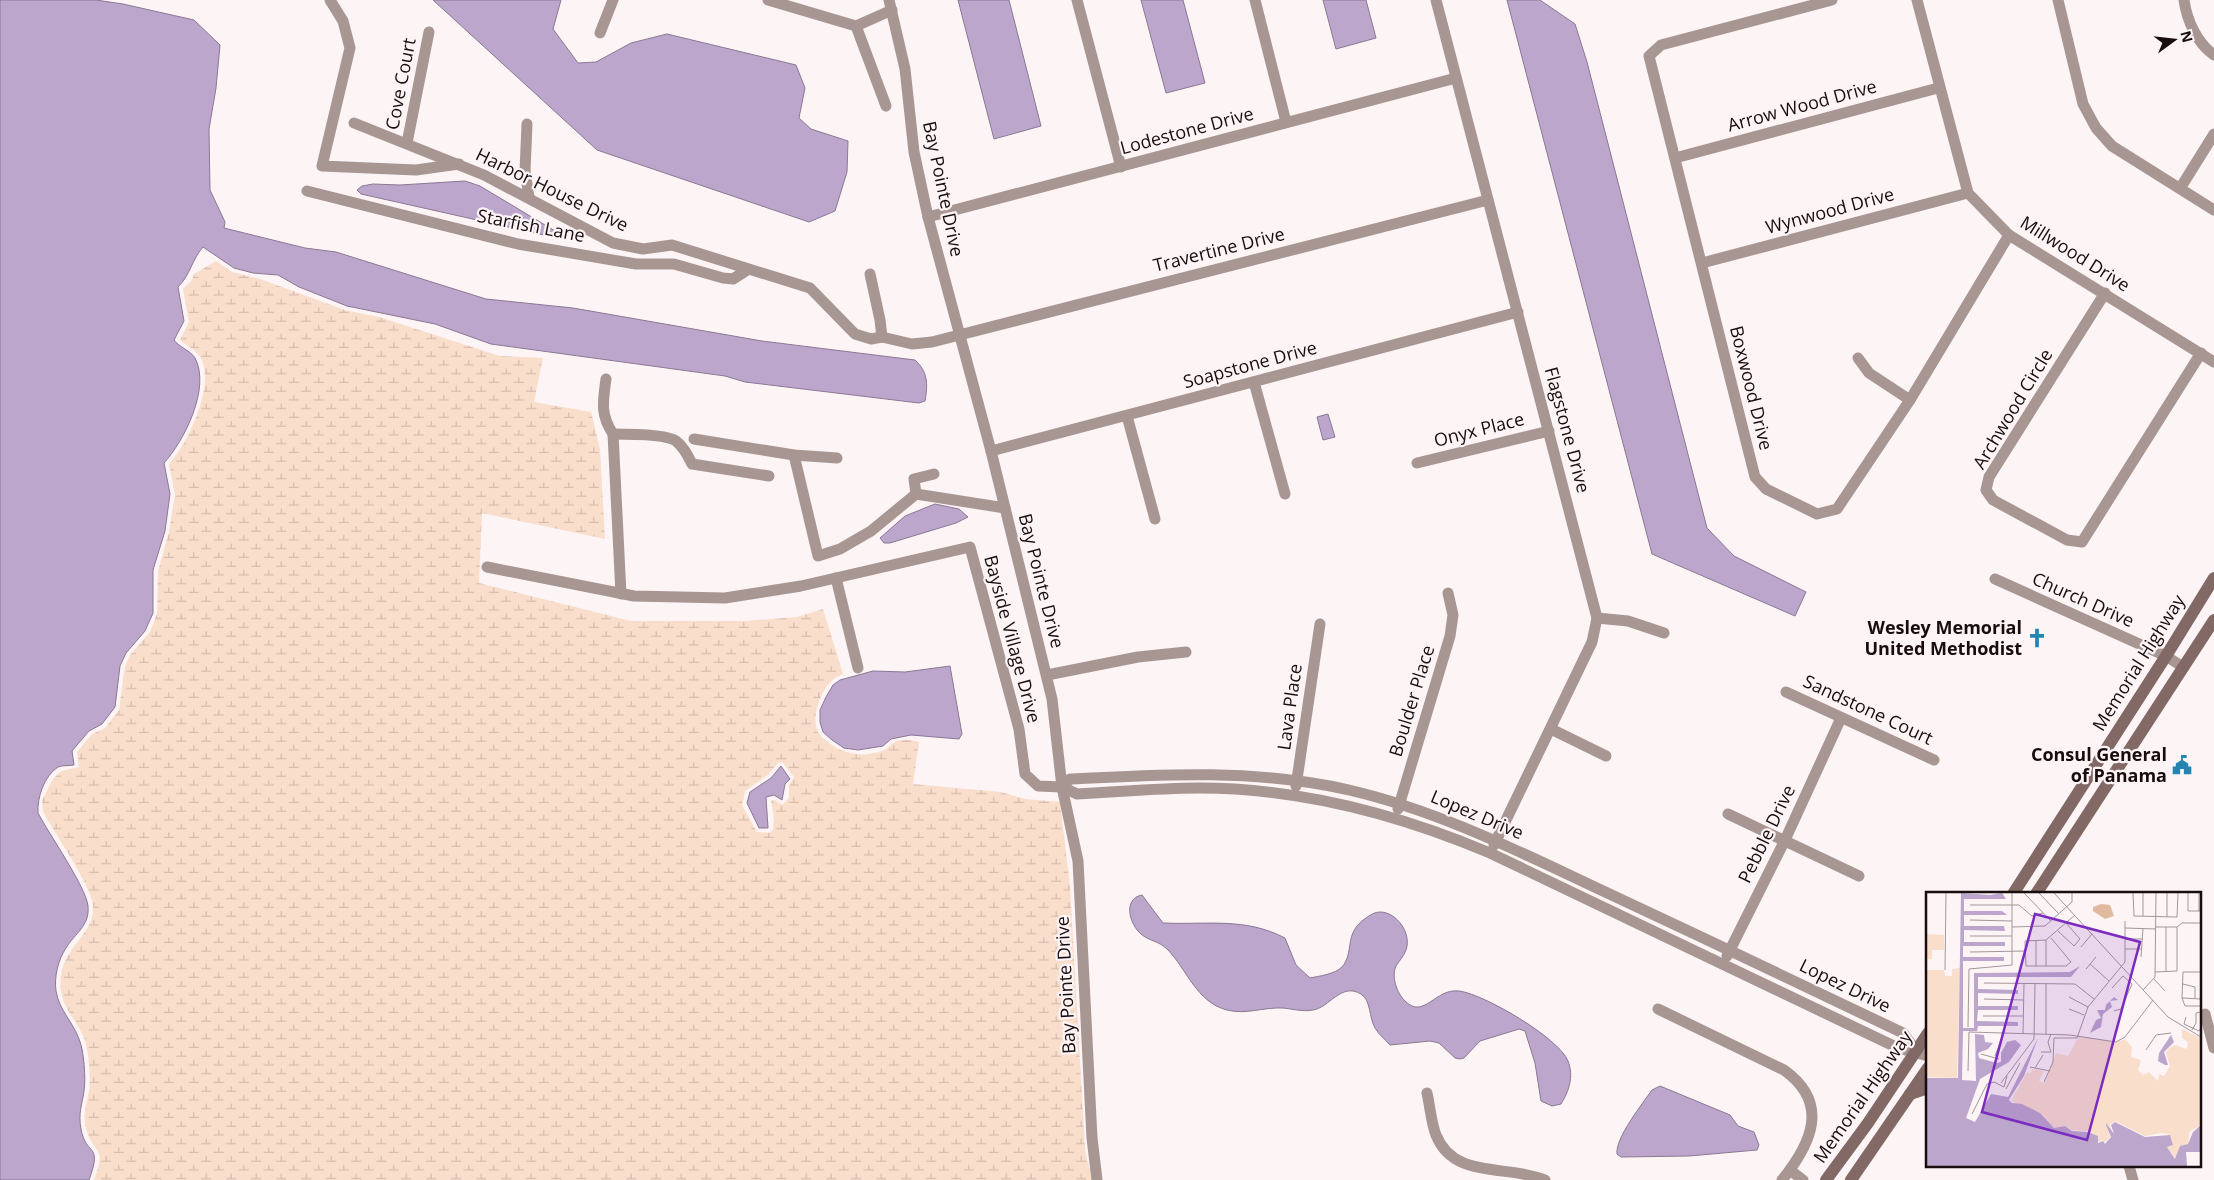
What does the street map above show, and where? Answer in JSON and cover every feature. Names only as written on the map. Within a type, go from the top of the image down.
[{"type":"main road","name":"Memorial Highway","points":[[2014,892],[2214,578]]},
{"type":"main road","points":[[2037,892],[2214,620]]},
{"type":"main road","name":"Memorial Highway","points":[[1826,1180],[1922,1054],[1926,1040]]},
{"type":"main road","name":"Memorial Highway","points":[[1851,1180],[1926,1071]]},
{"type":"main road","points":[[1910,1094],[1926,1089]]},
{"type":"street","name":"Harbor House Drive","points":[[330,0],[344,21],[350,48],[322,166],[416,170],[460,164]]},
{"type":"street","points":[[600,33],[613,0]]},
{"type":"street","points":[[768,0],[856,26],[890,5]]},
{"type":"street","points":[[1077,0],[1120,167]]},
{"type":"street","points":[[1255,0],[1286,122]]},
{"type":"street","name":"Flagstone Drive","points":[[1436,0],[1598,618]]},
{"type":"street","points":[[1796,5],[1832,0]]},
{"type":"street","name":"Millwood Drive","points":[[1916,0],[1938,88],[1968,193],[2009,235],[2105,292],[2214,362]]},
{"type":"street","points":[[2058,0],[2083,104],[2096,128],[2112,146],[2181,187],[2214,210]]},
{"type":"street","points":[[2184,0],[2186,16],[2204,48],[2214,55]]},
{"type":"street","name":"Bay Pointe Drive","points":[[890,5],[906,69],[914,152],[928,217],[991,451],[1047,675],[1056,724],[1062,787],[1078,860],[1092,1138],[1098,1180]]},
{"type":"street","name":"Boxwood Drive","points":[[1796,5],[1661,45],[1649,56],[1755,477],[1766,489],[1817,514],[1837,509],[1910,400],[2009,235]]},
{"type":"street","points":[[856,26],[886,106]]},
{"type":"street","name":"Cove Court","points":[[407,143],[429,32]]},
{"type":"street","name":"Lodestone Drive","points":[[928,217],[1456,78]]},
{"type":"street","name":"Arrow Wood Drive","points":[[1675,158],[1938,88]]},
{"type":"street","name":"Harbor House Drive","points":[[354,123],[460,164],[529,197],[569,221],[613,243],[643,250],[672,245],[747,270],[810,288],[855,334],[871,339],[882,336],[912,344],[932,342],[959,335]]},
{"type":"street","points":[[527,124],[525,171],[529,197]]},
{"type":"street","points":[[2181,187],[2214,134]]},
{"type":"street","name":"Starfish Lane","points":[[307,191],[518,244],[636,264],[674,264],[723,278],[733,279],[747,270]]},
{"type":"street","name":"Wynwood Drive","points":[[1702,263],[1968,193]]},
{"type":"street","name":"Travertine Drive","points":[[959,335],[1488,200]]},
{"type":"street","points":[[870,274],[882,336]]},
{"type":"street","name":"Archwood Circle","points":[[2105,292],[1989,477],[1986,490],[1993,500],[2067,540],[2082,542],[2201,354]]},
{"type":"street","name":"Soapstone Drive","points":[[991,451],[1518,312]]},
{"type":"street","points":[[1858,358],[1869,373],[1910,400]]},
{"type":"street","points":[[606,379],[602,406],[605,421],[613,434],[621,594]]},
{"type":"street","points":[[1254,382],[1285,494]]},
{"type":"street","points":[[1127,416],[1155,519]]},
{"type":"street","name":"Onyx Place","points":[[1417,463],[1549,431]]},
{"type":"street","points":[[613,434],[630,434],[674,440],[682,446],[692,464],[770,476]]},
{"type":"street","points":[[694,439],[794,455],[838,458]]},
{"type":"street","points":[[794,455],[818,556],[840,549],[871,531],[916,494],[1005,508]]},
{"type":"street","points":[[916,494],[914,479],[934,474]]},
{"type":"street","name":"Bayside Village Drive","points":[[487,567],[634,596],[725,598],[836,578],[970,547],[1019,729],[1025,774],[1038,786],[1062,787]]},
{"type":"street","points":[[836,578],[858,668]]},
{"type":"street","name":"Church Drive","points":[[1995,579],[2166,656],[2183,667]]},
{"type":"street","name":"Boulder Place","points":[[1395,818],[1452,626],[1453,615],[1448,593]]},
{"type":"street","points":[[1490,853],[1594,636],[1598,618],[1628,621],[1664,633]]},
{"type":"street","name":"Lava Place","points":[[1295,796],[1320,624]]},
{"type":"street","points":[[1047,675],[1138,657],[1186,652]]},
{"type":"street","name":"Sandstone Court","points":[[1786,692],[1934,760]]},
{"type":"street","name":"Pebble Drive","points":[[1723,965],[1841,718]]},
{"type":"street","points":[[1550,729],[1606,756]]},
{"type":"street","name":"Lopez Drive","points":[[1179,773],[1241,774],[1349,790],[1400,803],[1439,816],[1497,840],[1903,1034],[1922,1054],[1898,1048],[1490,853],[1434,830],[1395,818],[1295,796],[1200,788],[1077,794],[1062,787],[1070,779],[1179,773]]},
{"type":"street","points":[[1728,814],[1859,876]]},
{"type":"street","points":[[1658,1009],[1784,1070],[1798,1080],[1808,1095],[1812,1110],[1812,1129],[1806,1145],[1782,1180]]},
{"type":"street","points":[[2206,1013],[2214,1048]]},
{"type":"street","points":[[1427,1093],[1436,1135],[1454,1161],[1476,1169],[1519,1173],[1545,1180]]},
{"type":"street","points":[[1790,1170],[1803,1180]]},
{"type":"green space","points":[[216,261],[232,272],[260,279],[345,310],[379,317],[500,356],[543,358],[534,402],[591,412],[600,449],[605,539],[482,513],[479,583],[631,621],[744,621],[797,617],[823,609],[843,674],[835,678],[826,687],[820,699],[816,725],[823,738],[837,748],[860,754],[876,753],[887,749],[899,740],[919,742],[913,784],[1001,792],[1025,799],[1060,802],[1070,886],[1085,1150],[1092,1180],[94,1180],[100,1161],[98,1151],[89,1137],[85,1123],[90,1081],[87,1049],[82,1034],[66,1006],[61,991],[61,977],[64,964],[88,926],[92,916],[93,905],[86,885],[43,811],[42,800],[53,779],[61,771],[79,767],[77,752],[92,734],[105,728],[119,710],[125,666],[130,655],[150,632],[157,614],[158,571],[169,532],[175,495],[169,464],[177,455],[192,427],[203,395],[205,379],[204,365],[198,354],[180,340],[189,322],[183,289],[192,280],[194,274]],"holes":[[[782,762],[794,777],[789,786],[789,798],[782,805],[775,800],[771,800],[774,818],[773,830],[769,833],[757,832],[742,805],[745,791],[768,775],[778,763]]]},
{"type":"shaded area","points":[[0,0],[96,0],[123,4],[194,20],[220,45],[216,88],[209,129],[210,190],[225,222],[224,228],[305,248],[336,252],[486,299],[573,308],[762,341],[915,360],[925,374],[927,384],[925,401],[919,403],[745,382],[725,376],[491,344],[435,324],[347,306],[299,287],[278,275],[253,273],[234,268],[203,247],[178,287],[184,321],[174,340],[195,358],[199,370],[200,384],[193,414],[187,428],[180,442],[164,463],[170,494],[165,531],[153,570],[153,613],[145,631],[126,653],[120,666],[115,707],[102,724],[89,731],[72,751],[74,765],[58,767],[53,771],[42,788],[39,801],[38,813],[81,886],[88,906],[87,919],[63,953],[59,963],[56,974],[56,991],[60,1004],[81,1044],[85,1079],[80,1123],[83,1138],[94,1155],[93,1168],[89,1180],[0,1180]]},
{"type":"shaded area","points":[[433,0],[561,0],[553,29],[578,63],[596,62],[631,43],[667,34],[796,65],[805,88],[799,118],[811,129],[848,141],[847,172],[835,211],[809,222],[597,150]]},
{"type":"shaded area","points":[[958,0],[1009,0],[1041,126],[994,139]]},
{"type":"shaded area","points":[[1141,0],[1183,0],[1205,83],[1166,93]]},
{"type":"shaded area","points":[[1323,0],[1366,0],[1376,38],[1336,49]]},
{"type":"shaded area","points":[[1507,0],[1540,0],[1575,24],[1587,62],[1707,528],[1734,556],[1806,592],[1795,616],[1652,554]]},
{"type":"shaded area","points":[[465,181],[480,186],[560,234],[544,235],[361,194],[357,190],[362,186],[373,184],[400,185]]},
{"type":"shaded area","points":[[1328,414],[1335,437],[1323,440],[1317,417]]},
{"type":"shaded area","points":[[935,504],[959,509],[968,517],[956,523],[890,543],[884,543],[880,538],[905,516]]},
{"type":"shaded area","points":[[950,666],[962,734],[959,739],[911,735],[891,739],[883,746],[858,750],[844,748],[823,732],[820,722],[820,710],[833,685],[840,680],[873,671],[905,672]]},
{"type":"shaded area","points":[[781,766],[790,779],[785,784],[782,800],[774,795],[766,797],[768,828],[759,828],[747,803],[750,792],[771,778]]},
{"type":"shaded area","points":[[1142,895],[1163,923],[1225,923],[1255,927],[1285,938],[1296,965],[1310,978],[1331,973],[1342,967],[1348,955],[1354,930],[1373,914],[1378,912],[1386,913],[1402,925],[1407,937],[1406,950],[1396,966],[1394,975],[1397,989],[1405,1001],[1412,1006],[1418,1007],[1443,994],[1459,991],[1502,1008],[1551,1041],[1562,1052],[1568,1061],[1571,1073],[1570,1084],[1566,1094],[1561,1104],[1552,1106],[1541,1101],[1535,1063],[1525,1031],[1519,1029],[1480,1041],[1464,1058],[1460,1059],[1455,1058],[1439,1043],[1430,1041],[1390,1045],[1375,1028],[1367,1000],[1361,994],[1354,991],[1341,993],[1319,1008],[1309,1011],[1276,1008],[1241,1012],[1216,1006],[1207,1000],[1193,984],[1167,949],[1137,930],[1131,919],[1130,907],[1136,897]]},
{"type":"shaded area","points":[[1660,1086],[1730,1115],[1738,1126],[1754,1132],[1759,1145],[1757,1150],[1689,1156],[1621,1157],[1617,1154],[1620,1139],[1652,1090]]},
{"type":"place","name":"Wesley Memorial United Methodist","points":[[2037,638]]},
{"type":"place","name":"Consul General of Panama","points":[[2182,765]]}]
